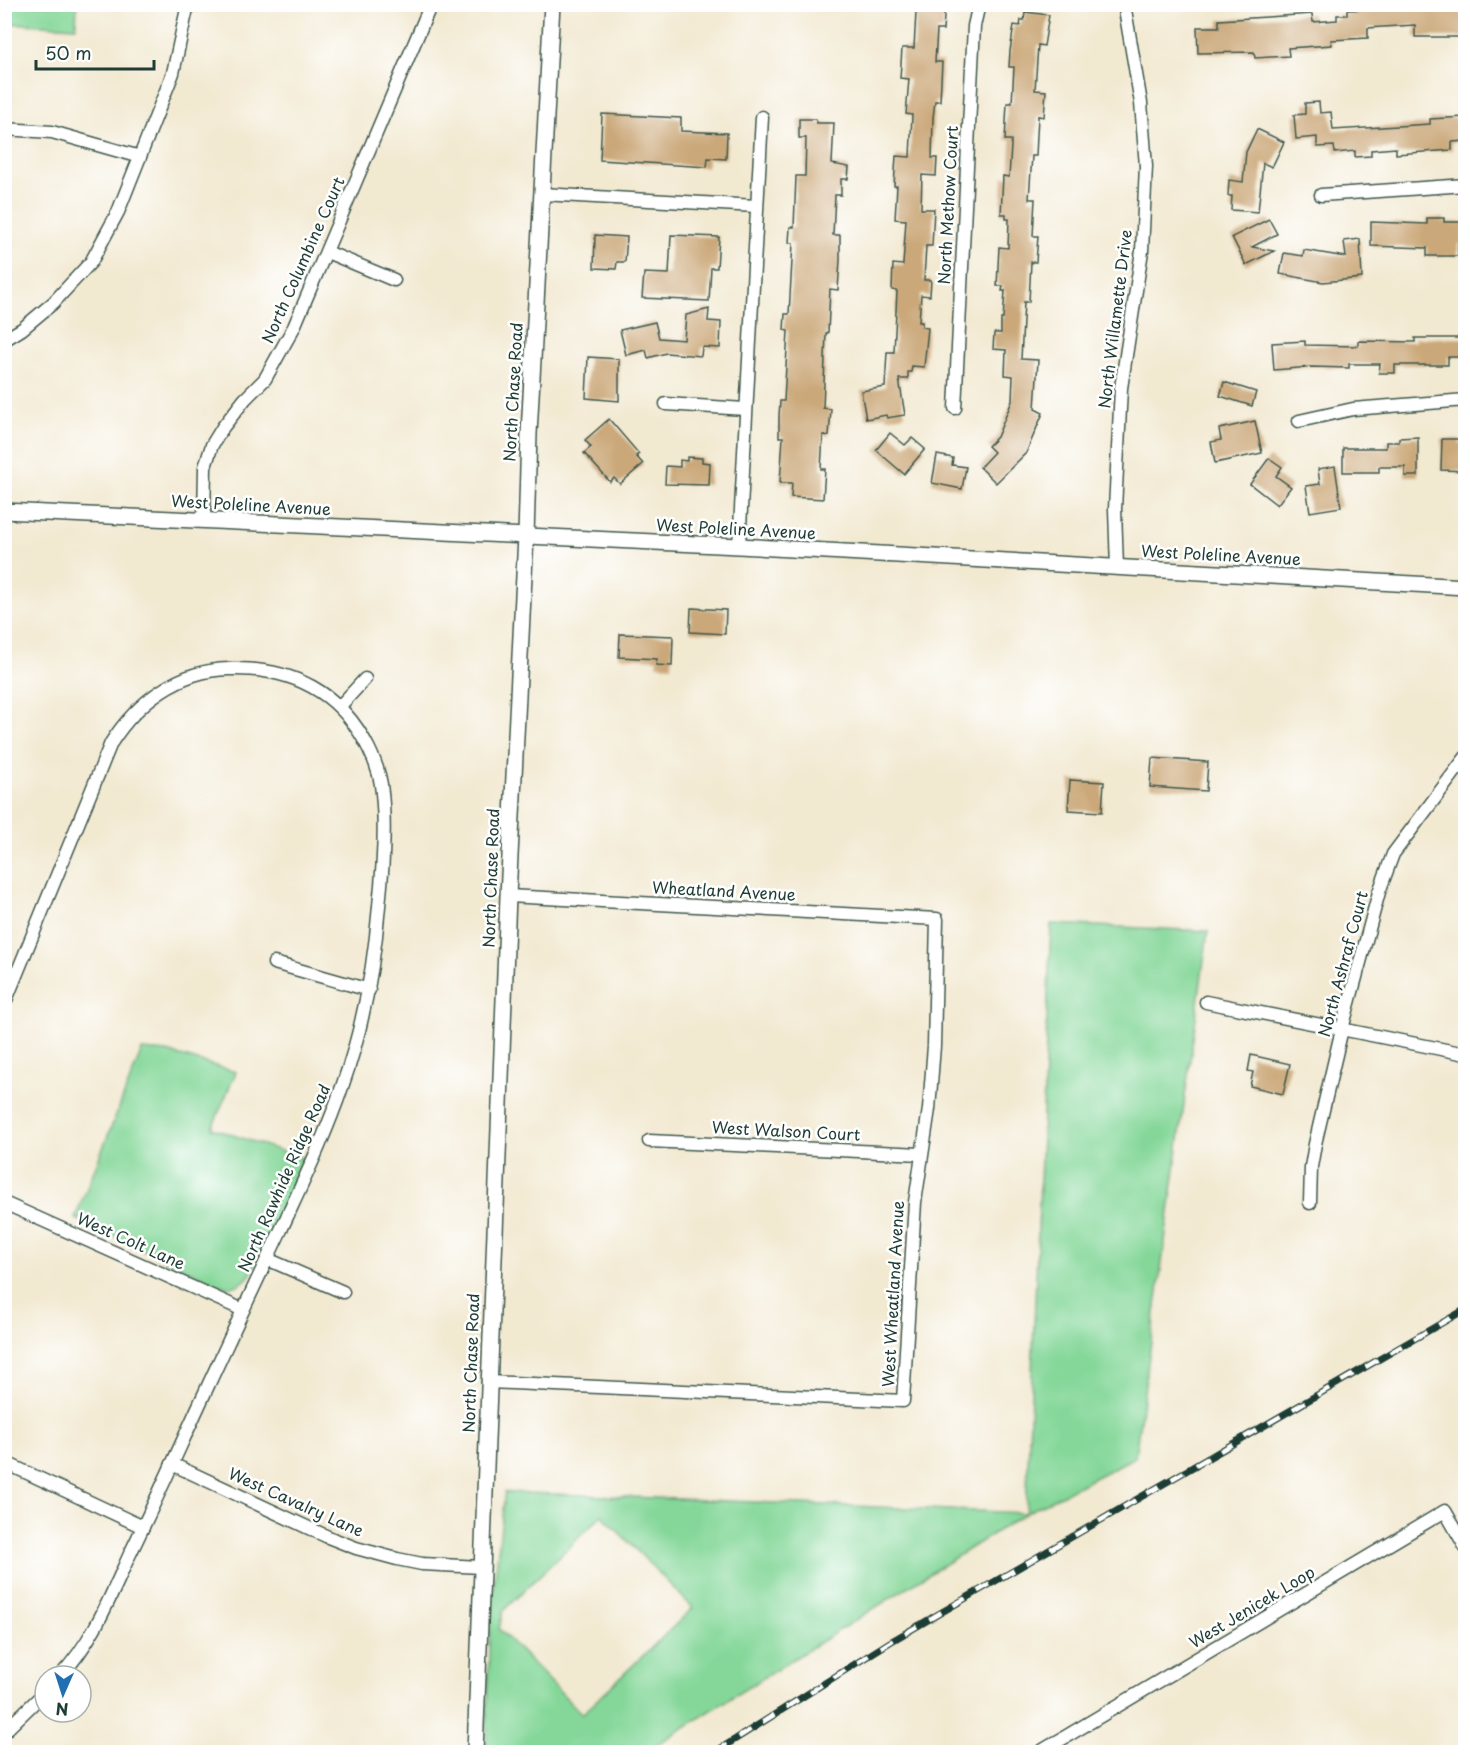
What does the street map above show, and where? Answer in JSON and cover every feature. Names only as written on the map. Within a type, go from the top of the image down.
[{"type":"street","points":[[4,340],[22,329],[53,303],[91,262],[118,212],[173,73],[188,4]]},
{"type":"street","name":"North Columbine Court","points":[[204,521],[206,467],[212,445],[245,399],[265,379],[294,327],[431,4]]},
{"type":"street","name":"North Chase Road","points":[[475,1752],[508,896],[552,4]]},
{"type":"street","name":"North Methow Court","points":[[955,408],[974,26],[979,4]]},
{"type":"street","name":"North Willamette Drive","points":[[1117,568],[1115,509],[1121,388],[1142,251],[1146,166],[1141,103],[1124,4]]},
{"type":"street","points":[[739,546],[762,117]]},
{"type":"street","points":[[4,129],[52,132],[140,157]]},
{"type":"street","points":[[1321,195],[1466,185]]},
{"type":"street","points":[[542,195],[756,207]]},
{"type":"street","points":[[327,252],[394,280]]},
{"type":"street","points":[[1299,421],[1353,409],[1466,400]]},
{"type":"street","points":[[666,404],[745,409]]},
{"type":"street","name":"West Poleline Avenue","points":[[4,511],[739,546],[1466,587]]},
{"type":"street","name":"North Rawhide Ridge Road","points":[[4,1005],[111,743],[121,727],[148,700],[168,686],[199,673],[225,669],[254,669],[283,674],[308,684],[339,706],[363,738],[377,770],[382,791],[382,878],[376,946],[369,990],[356,1042],[326,1132],[100,1619],[70,1664]]},
{"type":"street","points":[[339,706],[365,679]]},
{"type":"street","name":"North Ashraf Court","points":[[1311,1203],[1311,1167],[1315,1144],[1342,1029],[1379,892],[1393,854],[1466,758]]},
{"type":"street","name":"Wheatland Avenue","points":[[508,896],[937,920]]},
{"type":"street","name":"West Wheatland Avenue","points":[[488,1382],[903,1401],[911,1247],[934,1046],[937,920]]},
{"type":"street","points":[[274,963],[369,990]]},
{"type":"street","points":[[1206,1002],[1466,1054]]},
{"type":"street","name":"West Walson Court","points":[[649,1141],[921,1154]]},
{"type":"street","name":"West Colt Lane","points":[[4,1203],[243,1310]]},
{"type":"street","points":[[267,1259],[343,1292]]},
{"type":"street","points":[[4,1462],[143,1527]]},
{"type":"street","name":"West Cavalry Lane","points":[[172,1464],[356,1548],[397,1560],[422,1564],[481,1567]]},
{"type":"street","name":"West Jenicek Loop","points":[[1040,1752],[1445,1511],[1466,1548]]},
{"type":"street","points":[[4,1732],[33,1704]]},
{"type":"green space","points":[[4,5],[77,5],[76,27],[5,23]]},
{"type":"green space","points":[[1051,924],[1208,931],[1135,1457],[1026,1513]]},
{"type":"green space","points":[[142,1050],[167,1052],[236,1072],[212,1128],[305,1159],[250,1275],[236,1286],[219,1285],[75,1218]]},
{"type":"green space","points":[[505,1492],[1026,1513],[645,1752],[486,1752],[490,1619]],"holes":[[[602,1515],[693,1608],[582,1714],[499,1629],[503,1611]]]},
{"type":"building","points":[[928,4],[945,4],[943,30],[937,30],[935,62],[942,62],[940,101],[935,101],[933,118],[932,158],[937,158],[936,176],[922,175],[921,209],[934,209],[932,246],[926,246],[924,280],[931,280],[930,296],[921,295],[919,322],[922,322],[922,327],[928,328],[924,367],[912,366],[911,372],[908,372],[908,379],[899,379],[905,415],[887,418],[886,415],[866,419],[861,391],[885,387],[887,352],[894,352],[897,291],[892,290],[893,264],[903,265],[906,220],[895,219],[897,186],[894,186],[896,156],[910,157],[912,115],[906,114],[909,79],[900,78],[902,48],[914,48],[916,12],[928,13]]},
{"type":"building","points":[[1437,5],[1437,9],[1466,10],[1466,37],[1415,37],[1415,25],[1368,28],[1368,38],[1331,40],[1332,45],[1288,48],[1289,56],[1255,58],[1254,52],[1198,53],[1197,27],[1219,27],[1219,20],[1312,14],[1313,22],[1337,20],[1337,15],[1347,15],[1347,10]]},
{"type":"building","points":[[1025,12],[1049,15],[1044,46],[1038,45],[1035,90],[1046,91],[1044,117],[1038,116],[1036,156],[1032,156],[1029,199],[1035,199],[1033,236],[1038,236],[1036,262],[1031,262],[1029,302],[1024,302],[1021,359],[1038,360],[1035,409],[1043,413],[1026,453],[996,483],[980,467],[994,452],[988,446],[997,437],[1012,401],[1013,376],[1005,375],[1006,350],[993,349],[994,333],[1001,333],[1005,291],[1002,291],[1003,286],[997,286],[999,247],[1008,248],[1009,219],[1006,219],[1006,214],[1001,214],[1003,176],[1009,177],[1011,146],[1011,140],[1005,140],[1007,103],[1012,103],[1014,67],[1009,67],[1010,51],[1014,25],[1020,26]]},
{"type":"building","points":[[1319,102],[1320,113],[1331,112],[1333,130],[1430,124],[1430,119],[1465,117],[1466,141],[1452,142],[1452,150],[1396,154],[1396,148],[1371,150],[1371,156],[1355,157],[1355,151],[1335,153],[1334,146],[1317,147],[1317,137],[1296,139],[1294,115],[1305,114],[1305,103]]},
{"type":"building","points":[[602,114],[681,118],[681,131],[727,133],[726,159],[708,158],[707,167],[600,160]]},
{"type":"building","points":[[799,119],[816,119],[816,123],[834,123],[832,164],[849,167],[848,179],[841,179],[841,195],[835,195],[833,235],[840,235],[840,260],[838,290],[830,289],[828,333],[826,333],[823,408],[831,409],[829,436],[823,435],[821,469],[825,469],[823,499],[791,497],[792,483],[780,483],[783,437],[779,437],[779,416],[780,401],[784,401],[788,331],[784,330],[785,314],[789,314],[793,243],[789,243],[790,227],[794,227],[796,176],[805,176],[806,138],[799,138]]},
{"type":"building","points":[[1257,129],[1284,142],[1272,167],[1263,163],[1258,212],[1231,210],[1232,196],[1228,196],[1229,180],[1243,182],[1246,152]]},
{"type":"building","points":[[1427,218],[1444,218],[1444,222],[1466,222],[1466,244],[1458,244],[1458,256],[1427,256],[1427,248],[1371,246],[1371,222],[1427,224]]},
{"type":"building","points":[[1269,219],[1277,234],[1252,247],[1274,251],[1246,265],[1232,237]]},
{"type":"building","points":[[595,235],[627,237],[625,262],[617,262],[616,269],[594,268]]},
{"type":"building","points":[[671,235],[719,237],[717,268],[711,268],[709,301],[642,298],[644,273],[669,274]]},
{"type":"building","points":[[1360,239],[1362,278],[1323,282],[1280,274],[1284,253],[1303,256],[1304,250],[1346,257],[1344,241]]},
{"type":"building","points":[[709,309],[708,321],[721,322],[720,348],[702,347],[701,356],[666,353],[648,358],[646,350],[626,355],[620,330],[655,322],[659,338],[684,340],[686,315]]},
{"type":"building","points":[[1415,338],[1466,338],[1466,357],[1448,357],[1448,365],[1395,365],[1395,373],[1379,373],[1380,364],[1349,364],[1349,368],[1311,367],[1274,370],[1272,343],[1305,341],[1305,345],[1358,346],[1358,341],[1415,342]]},
{"type":"building","points":[[588,357],[619,359],[619,401],[586,398]]},
{"type":"building","points":[[1224,382],[1256,392],[1252,406],[1220,396]]},
{"type":"building","points":[[609,419],[639,454],[636,456],[643,464],[620,484],[614,478],[610,482],[584,453],[591,447],[585,440]]},
{"type":"building","points":[[1255,421],[1262,453],[1215,463],[1211,442],[1221,440],[1219,429]]},
{"type":"building","points":[[890,433],[905,445],[912,438],[925,449],[904,474],[876,450]]},
{"type":"building","points":[[1418,437],[1418,476],[1405,476],[1405,467],[1379,467],[1379,472],[1343,472],[1343,448],[1386,448],[1386,442],[1399,442],[1399,438]]},
{"type":"building","points":[[1442,439],[1460,439],[1460,444],[1466,444],[1466,471],[1441,470]]},
{"type":"building","points":[[937,455],[953,458],[952,465],[966,467],[962,489],[932,483]]},
{"type":"building","points":[[687,457],[702,458],[702,462],[710,463],[709,485],[665,484],[666,466],[680,467],[680,460],[687,461]]},
{"type":"building","points":[[1269,458],[1282,467],[1276,476],[1291,487],[1277,505],[1250,484]]},
{"type":"building","points":[[1335,466],[1341,507],[1310,512],[1306,486],[1320,484],[1318,469]]},
{"type":"building","points":[[691,608],[726,610],[725,634],[690,632]]},
{"type":"building","points":[[620,634],[673,636],[672,666],[656,665],[657,659],[619,657]]},
{"type":"building","points":[[1152,758],[1208,762],[1206,791],[1150,787]]},
{"type":"building","points":[[1070,780],[1104,782],[1102,812],[1068,810]]},
{"type":"building","points":[[1251,1055],[1290,1064],[1283,1094],[1250,1086],[1253,1072],[1248,1071]]},
{"type":"railway","points":[[715,1752],[890,1642],[1466,1309]]}]
